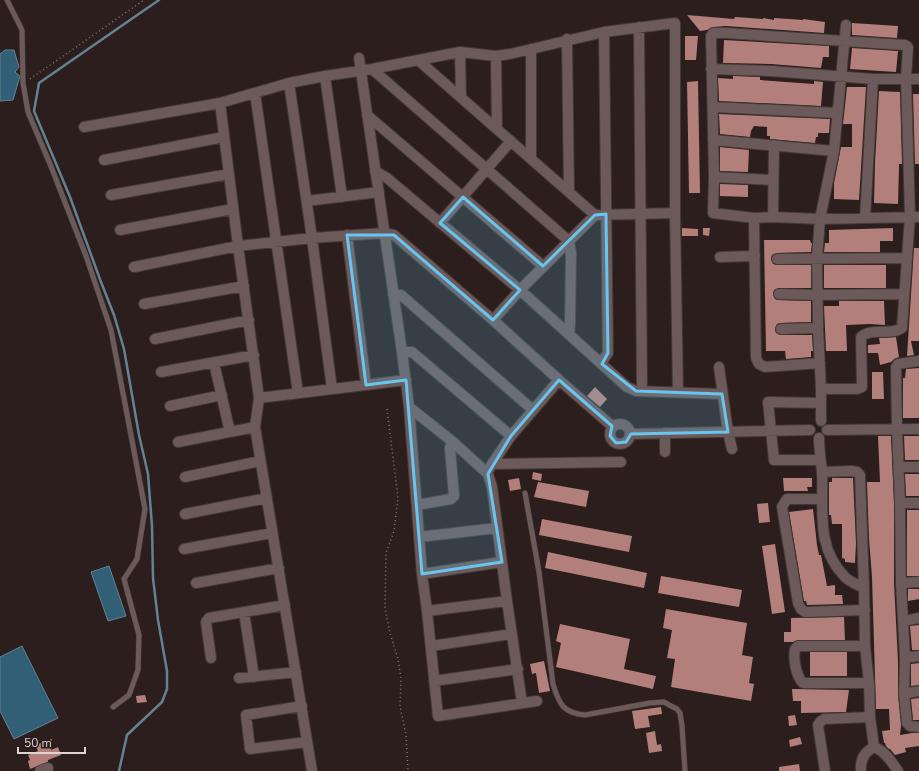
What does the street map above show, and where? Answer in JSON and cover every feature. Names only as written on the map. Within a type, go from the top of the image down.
[{"type":"street","points":[[84,128],[220,103],[289,83],[325,76],[372,69],[460,52],[496,56],[604,32],[674,23],[678,392]]},
{"type":"street","points":[[819,438],[824,436],[824,425],[821,403],[817,258],[820,219],[834,151],[846,25]]},
{"type":"street","points":[[639,27],[642,391]]},
{"type":"street","points":[[601,363],[608,353],[600,215],[604,32]]},
{"type":"street","points":[[821,389],[857,389],[862,387],[861,337],[864,334],[898,331],[902,328],[907,258],[915,217],[906,79],[908,47],[903,45],[713,33],[711,36],[711,69],[714,177],[713,214],[754,218],[773,217],[820,219],[915,217]]},
{"type":"street","points":[[567,39],[569,192]]},
{"type":"street","points":[[531,49],[531,159]]},
{"type":"street","points":[[460,52],[461,98]]},
{"type":"street","points":[[496,56],[497,129]]},
{"type":"street","points":[[359,58],[406,380],[422,574],[438,716],[537,701]]},
{"type":"street","points":[[418,60],[569,192],[600,215]]},
{"type":"street","points":[[372,69],[569,241],[571,253],[569,334]]},
{"type":"street","points":[[711,69],[771,71],[874,79],[919,79]]},
{"type":"street","points":[[325,76],[342,197]]},
{"type":"street","points":[[865,218],[874,79]]},
{"type":"street","points":[[289,83],[307,202],[332,389]]},
{"type":"street","points":[[255,93],[298,392]]},
{"type":"street","points":[[220,103],[238,246],[260,398],[255,428],[312,771]]},
{"type":"street","points":[[713,107],[837,113]]},
{"type":"street","points":[[367,115],[543,266]]},
{"type":"street","points":[[104,160],[224,137]]},
{"type":"street","points":[[713,140],[834,151]]},
{"type":"street","points":[[440,223],[511,141]]},
{"type":"street","points":[[773,217],[774,145]]},
{"type":"street","points":[[375,171],[387,178],[520,290],[627,387],[636,391],[722,394]]},
{"type":"street","points":[[111,195],[229,174]]},
{"type":"street","points":[[714,177],[773,180]]},
{"type":"street","points":[[307,202],[378,192]]},
{"type":"street","points":[[120,230],[233,209]]},
{"type":"street","points":[[493,320],[543,266],[569,241],[600,215],[675,213]]},
{"type":"street","points":[[754,218],[756,358],[758,364],[765,367],[820,363]]},
{"type":"street","points":[[134,267],[238,246],[347,235],[384,233],[394,236],[493,320],[613,427]]},
{"type":"street","points":[[347,235],[366,385]]},
{"type":"street","points":[[720,257],[754,256]]},
{"type":"street","points":[[777,259],[907,258]]},
{"type":"street","points":[[144,304],[244,286]]},
{"type":"street","points":[[394,294],[401,295],[533,410]]},
{"type":"street","points":[[779,294],[904,294]]},
{"type":"street","points":[[155,338],[249,320]]},
{"type":"street","points":[[782,328],[818,328]]},
{"type":"street","points":[[402,352],[412,352],[511,436]]},
{"type":"street","points":[[161,372],[254,355]]},
{"type":"street","points":[[919,361],[898,364],[896,367],[901,583],[905,658],[904,694],[907,723],[910,726],[919,727]]},
{"type":"street","points":[[214,363],[230,432]]},
{"type":"street","points":[[719,367],[728,432],[732,449]]},
{"type":"street","points":[[260,398],[298,392],[406,380]]},
{"type":"street","points":[[488,474],[492,464],[511,436],[559,380]]},
{"type":"street","points":[[170,406],[222,395]]},
{"type":"street","points":[[820,460],[775,464],[768,402],[821,403]]},
{"type":"street","points":[[409,407],[453,442],[488,474],[492,487],[522,703]]},
{"type":"street","points":[[810,430],[814,422],[824,425],[919,429]]},
{"type":"street","points":[[619,424],[626,425],[630,431],[628,440],[623,444],[620,453],[616,443],[612,439],[610,432],[613,427],[619,424]]},
{"type":"street","points":[[178,442],[255,428]]},
{"type":"street","points":[[630,434],[810,430]]},
{"type":"street","points":[[810,430],[814,436],[819,438]]},
{"type":"street","points":[[665,433],[665,452]]},
{"type":"street","points":[[819,438],[822,472],[822,530],[831,556],[837,567],[846,578],[864,588]]},
{"type":"street","points":[[417,504],[451,499],[454,496],[450,448],[453,442]]},
{"type":"street","points":[[492,464],[620,453]]},
{"type":"street","points":[[185,477],[260,461]]},
{"type":"street","points":[[898,467],[919,467]]},
{"type":"street","points":[[822,472],[852,471],[857,472],[860,475],[865,646],[870,717],[874,747]]},
{"type":"street","points":[[185,514],[267,498]]},
{"type":"street","points":[[821,499],[787,499],[782,507],[798,603],[801,609],[805,612],[865,610]]},
{"type":"street","points":[[900,503],[919,502]]},
{"type":"street","points":[[419,537],[497,528]]},
{"type":"street","points":[[184,549],[272,533]]},
{"type":"street","points":[[422,574],[502,562]]},
{"type":"street","points":[[196,583],[279,568]]},
{"type":"street","points":[[901,583],[919,582]]},
{"type":"street","points":[[427,611],[507,601]]},
{"type":"street","points":[[211,658],[206,622],[208,618],[285,605]]},
{"type":"street","points":[[244,612],[254,677]]},
{"type":"street","points":[[904,621],[919,618]]},
{"type":"street","points":[[431,646],[512,634]]},
{"type":"street","points":[[865,646],[798,646],[795,649],[794,656],[798,676],[803,683],[868,683]]},
{"type":"street","points":[[905,658],[919,656]]},
{"type":"street","points":[[434,680],[518,669]]},
{"type":"street","points":[[239,678],[296,672]]},
{"type":"street","points":[[904,694],[919,691]]},
{"type":"street","points":[[302,706],[246,715],[250,749],[307,742]]},
{"type":"street","points":[[825,771],[818,725],[820,722],[824,719],[870,717]]},
{"type":"street","points":[[861,771],[862,759],[867,751],[874,747],[880,749],[886,754],[898,771]]},
{"type":"lane","points":[[7,0],[22,30],[23,83],[28,112],[86,256],[111,330],[145,509],[137,559],[124,579],[139,635],[138,670],[129,695],[113,707]]},
{"type":"lane","points":[[526,493],[539,572],[553,684],[558,701],[565,709],[574,714],[585,715],[650,703],[664,702],[677,709],[680,713],[682,726],[685,771]]},
{"type":"path","points":[[23,83],[144,0]]},
{"type":"path","points":[[387,409],[398,498],[394,531],[386,553],[385,608],[390,633],[398,659],[401,679],[400,706],[406,735],[408,771]]},
{"type":"highlighted area","points":[[463,197],[543,266],[595,215],[606,214],[608,353],[602,364],[636,391],[722,394],[728,432],[631,434],[626,442],[616,443],[610,436],[612,426],[559,380],[511,436],[488,474],[502,562],[422,574],[406,380],[366,385],[347,235],[394,235],[493,320],[520,290],[440,223]]},
{"type":"water","points":[[5,50],[14,50],[19,67],[15,72],[20,76],[13,100],[0,101],[0,54]]},
{"type":"water","points":[[109,566],[126,616],[108,621],[91,572]]},
{"type":"water","points":[[22,646],[58,718],[14,739],[0,711],[0,657]]},
{"type":"building","points":[[687,15],[734,19],[735,17],[774,20],[774,18],[803,19],[825,22],[824,33],[726,26],[713,27],[700,31]]},
{"type":"building","points":[[852,23],[898,26],[897,38],[852,35]]},
{"type":"building","points":[[685,36],[698,36],[696,60],[685,60]]},
{"type":"building","points":[[724,40],[829,46],[829,57],[823,57],[821,68],[771,64],[723,63]]},
{"type":"building","points":[[852,48],[898,51],[896,72],[850,69]]},
{"type":"building","points":[[733,76],[760,77],[760,80],[814,84],[814,81],[823,82],[821,106],[719,101],[718,78],[733,79]]},
{"type":"building","points":[[698,81],[700,193],[689,193],[687,82]]},
{"type":"building","points":[[847,87],[866,87],[859,200],[834,199],[834,183],[841,147],[852,147],[852,124],[843,124]]},
{"type":"building","points":[[879,91],[900,92],[902,164],[899,164],[898,204],[874,203]]},
{"type":"building","points":[[913,94],[919,94],[919,164],[915,164]]},
{"type":"building","points":[[719,114],[830,119],[829,133],[818,133],[815,143],[770,139],[770,136],[767,136],[767,127],[754,126],[750,137],[720,134]]},
{"type":"building","points":[[720,147],[749,150],[748,172],[720,171]]},
{"type":"building","points":[[720,184],[748,185],[748,197],[720,196]]},
{"type":"building","points":[[682,228],[698,229],[698,236],[682,236]]},
{"type":"building","points":[[703,228],[710,228],[709,236],[703,235]]},
{"type":"building","points":[[893,228],[893,241],[880,241],[880,252],[824,252],[825,243],[829,243],[829,230]]},
{"type":"building","points":[[764,240],[810,240],[812,243],[811,252],[777,253],[772,255],[771,259],[773,264],[777,265],[811,265],[811,288],[779,288],[774,290],[773,294],[775,299],[778,300],[811,301],[811,322],[780,323],[777,324],[775,329],[776,333],[781,335],[812,335],[813,351],[811,351],[811,357],[786,359],[785,351],[766,351]]},
{"type":"building","points":[[914,248],[919,248],[919,341],[911,341],[914,355],[907,356]]},
{"type":"building","points":[[824,265],[886,265],[886,288],[824,288]]},
{"type":"building","points":[[839,301],[884,301],[885,325],[846,325],[847,351],[826,351],[824,306],[839,306]]},
{"type":"building","points":[[896,337],[899,357],[891,362],[880,365],[878,353],[868,353],[868,345],[880,344],[879,338]]},
{"type":"building","points":[[919,368],[919,418],[903,418],[903,378],[905,378],[906,369]]},
{"type":"building","points":[[872,372],[883,372],[884,399],[872,399]]},
{"type":"building","points":[[595,387],[607,399],[600,407],[587,396]]},
{"type":"building","points":[[878,436],[891,436],[894,503],[894,583],[898,694],[901,725],[900,735],[919,733],[919,746],[905,748],[906,752],[895,755],[884,743],[882,731],[890,730],[889,709],[876,709],[872,577],[867,482],[880,482]]},
{"type":"building","points":[[904,436],[919,436],[919,460],[905,460]]},
{"type":"building","points":[[533,472],[542,474],[541,481],[532,479]]},
{"type":"building","points":[[905,474],[919,474],[919,496],[906,496]]},
{"type":"building","points":[[519,478],[521,489],[510,491],[508,480]]},
{"type":"building","points":[[783,478],[812,478],[812,487],[807,487],[808,491],[784,491]]},
{"type":"building","points":[[832,478],[853,478],[856,543],[855,563],[845,562],[845,559],[842,558],[842,524],[832,524],[831,515],[829,515],[829,482],[832,482]]},
{"type":"building","points":[[538,482],[589,491],[586,507],[534,497]]},
{"type":"building","points":[[768,503],[770,522],[759,523],[757,504]]},
{"type":"building","points":[[813,509],[817,545],[819,555],[821,555],[827,586],[835,585],[835,595],[842,595],[843,604],[807,605],[806,601],[804,601],[789,512]]},
{"type":"building","points":[[907,510],[919,510],[919,576],[907,576]]},
{"type":"building","points":[[542,519],[632,536],[629,552],[539,535]]},
{"type":"building","points":[[775,544],[785,612],[772,614],[762,546]]},
{"type":"building","points":[[548,552],[647,573],[644,588],[545,568]]},
{"type":"building","points":[[661,576],[742,590],[739,607],[658,593]]},
{"type":"building","points":[[908,589],[919,589],[919,599],[908,601]]},
{"type":"building","points":[[666,609],[747,623],[742,655],[753,657],[749,683],[754,684],[751,701],[671,687],[675,659],[667,658],[672,630],[663,628]]},
{"type":"building","points":[[844,617],[845,640],[798,640],[793,642],[784,642],[784,632],[791,632],[791,618]]},
{"type":"building","points":[[560,624],[630,639],[624,669],[656,676],[653,689],[556,667],[561,643],[556,641]]},
{"type":"building","points":[[919,625],[919,650],[912,650],[910,626]]},
{"type":"building","points":[[810,652],[847,652],[847,676],[810,676]]},
{"type":"building","points":[[544,661],[550,691],[539,693],[536,673],[532,674],[530,664]]},
{"type":"building","points":[[919,663],[919,685],[911,686],[911,664]]},
{"type":"building","points":[[792,689],[849,690],[846,712],[801,713],[801,701],[793,701]]},
{"type":"building","points":[[145,695],[147,702],[137,703],[136,696]]},
{"type":"building","points":[[919,698],[919,720],[913,720],[911,699]]},
{"type":"building","points":[[661,707],[662,714],[648,716],[650,727],[635,729],[632,711]]},
{"type":"building","points":[[795,715],[797,725],[789,726],[788,716]]},
{"type":"building","points":[[655,731],[657,745],[661,744],[662,751],[649,753],[646,733]]},
{"type":"building","points":[[800,737],[802,744],[790,747],[789,740]]},
{"type":"building","points":[[52,739],[51,750],[58,747],[61,755],[30,769],[28,761],[30,760],[28,755],[38,751],[35,745]]},
{"type":"building","points":[[799,764],[800,771],[779,771],[779,767]]},
{"type":"waterway","points":[[119,771],[127,735],[162,702],[167,689],[167,671],[158,620],[153,578],[152,526],[148,474],[139,435],[124,349],[114,315],[70,197],[34,111],[39,83],[159,0]]}]
